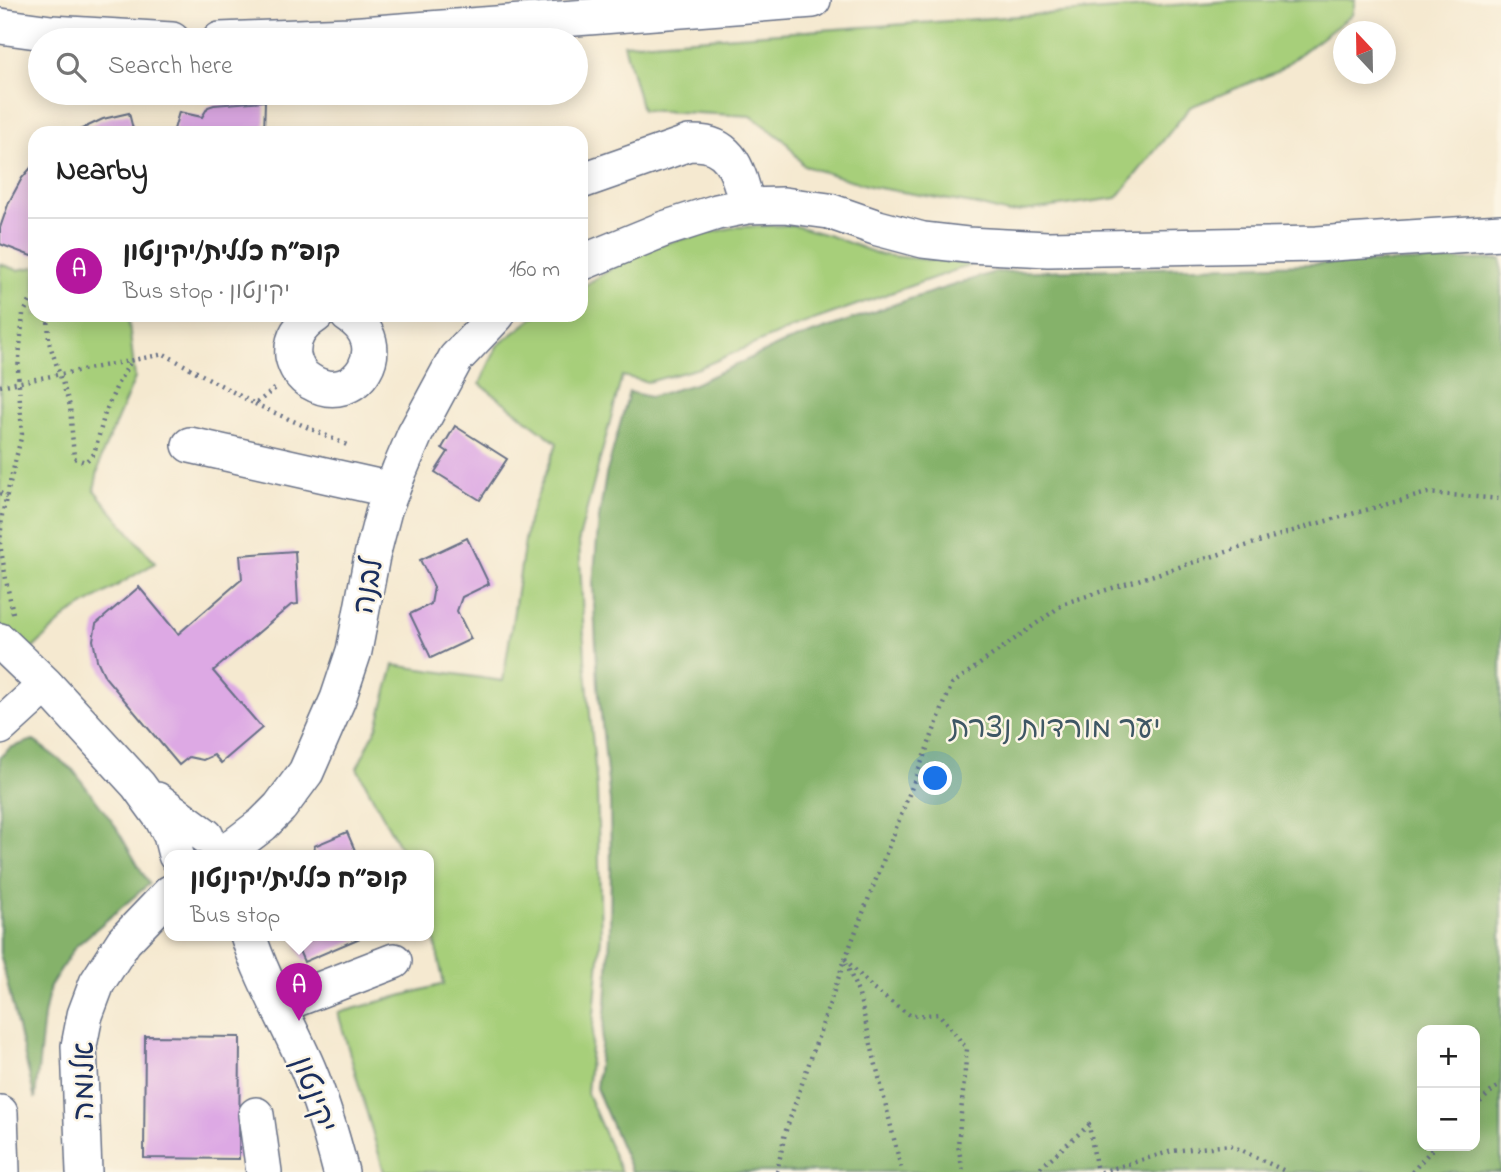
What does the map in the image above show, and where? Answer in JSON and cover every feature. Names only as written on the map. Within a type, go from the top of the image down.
[{"type":"street","points":[[6,0],[0,23],[28,28]]},
{"type":"street","points":[[442,28],[814,0]]},
{"type":"street","points":[[588,179],[689,143],[708,144],[721,151],[740,175],[747,206]]},
{"type":"street","points":[[588,260],[664,229],[717,212],[747,206],[784,205],[829,211],[923,240],[1048,249],[1317,244],[1501,232]]},
{"type":"street","points":[[304,322],[293,345],[293,358],[306,380],[329,389],[353,383],[368,363],[369,339],[363,322]]},
{"type":"street","name":"לבנה","points":[[179,850],[197,837],[222,847],[262,824],[306,772],[338,699],[354,651],[372,556],[392,490],[415,434],[456,358],[490,322]]},
{"type":"street","points":[[190,444],[392,490]]},
{"type":"street","points":[[8,648],[138,785],[162,818],[175,850]]},
{"type":"street","points":[[0,727],[46,685]]},
{"type":"street","points":[[138,785],[222,847]]},
{"type":"street","name":"אלומה","points":[[84,1172],[79,1046],[85,1015],[97,983],[124,941],[164,899]]},
{"type":"street","name":"יקינטון","points":[[249,941],[308,1069],[328,1122],[341,1172]]},
{"type":"street","points":[[278,1006],[394,961]]},
{"type":"street","points":[[0,1113],[2,1172]]},
{"type":"street","points":[[256,1115],[264,1172]]},
{"type":"path","points":[[8,648],[15,619],[0,544],[2,515],[22,434],[18,369],[23,314],[28,305]]},
{"type":"path","points":[[48,322],[49,342],[70,406],[74,458],[85,462],[94,454],[105,413],[118,381],[131,360]]},
{"type":"path","points":[[0,386],[164,354],[255,404],[352,447]]},
{"type":"path","points":[[255,404],[298,370]]},
{"type":"path","points":[[0,493],[7,497]]},
{"type":"path","points":[[777,1172],[785,1133],[845,959],[952,684],[1065,603],[1312,525],[1427,493],[1501,499]]},
{"type":"path","points":[[845,959],[859,995],[902,1172]]},
{"type":"path","points":[[845,959],[873,989],[911,1016],[939,1014],[967,1049],[958,1145],[962,1172]]},
{"type":"path","points":[[1480,1102],[1501,1085]]},
{"type":"path","points":[[1035,1172],[1089,1125],[1099,1172],[1172,1151],[1230,1145],[1287,1172]]},
{"type":"path","points":[[1412,1172],[1431,1151]]},
{"type":"green space","points":[[1244,0],[1355,0],[1352,15],[1344,21],[1333,21],[1333,29],[1276,72],[1190,107],[1117,198],[1009,213],[873,187],[804,166],[785,141],[751,116],[642,110],[624,44]]},
{"type":"green space","points":[[792,225],[881,255],[973,264],[794,327],[699,368],[648,382],[622,376],[579,539],[585,659],[597,789],[601,936],[587,1093],[621,1172],[384,1172],[338,1013],[444,984],[434,938],[434,850],[401,850],[357,768],[377,727],[394,665],[503,681],[528,521],[557,443],[480,384],[497,346],[528,322],[588,322],[588,284],[644,248],[735,227]]},
{"type":"green space","name":"יער מורדות נצרת","points":[[1501,259],[1501,1172],[632,1172],[596,1088],[606,1005],[611,866],[610,802],[598,685],[593,584],[606,475],[629,392],[650,397],[694,384],[784,343],[995,272]]},
{"type":"green space","points":[[0,264],[17,270],[28,268],[28,322],[129,322],[135,378],[101,457],[94,490],[155,563],[68,615],[28,653],[0,624]]},
{"type":"green space","points":[[33,740],[73,770],[114,824],[149,884],[75,947],[50,986],[35,1099],[0,953],[0,757],[10,748]]},
{"type":"building","points":[[265,105],[264,126],[175,126],[179,112],[202,117],[208,107]]},
{"type":"building","points":[[129,113],[132,126],[88,126],[103,119]]},
{"type":"building","points":[[28,171],[28,255],[0,244],[0,228],[9,202]]},
{"type":"building","points":[[455,426],[507,459],[480,500],[435,472],[448,452],[442,448]]},
{"type":"building","points":[[467,538],[489,584],[462,597],[457,611],[471,639],[431,658],[410,614],[431,604],[434,587],[420,560]]},
{"type":"building","points":[[295,551],[298,604],[291,605],[213,671],[262,728],[221,763],[214,755],[203,760],[189,757],[179,765],[105,677],[97,660],[93,640],[96,624],[139,587],[178,634],[242,579],[240,555]]},
{"type":"building","points":[[347,832],[355,850],[315,850],[314,846]]},
{"type":"building","points":[[295,941],[353,941],[304,962]]},
{"type":"building","points":[[145,1036],[240,1037],[239,1159],[144,1158]]},
{"type":"place","name":"קופ״ח כללית/יקינטון","points":[[299,1021]]}]
